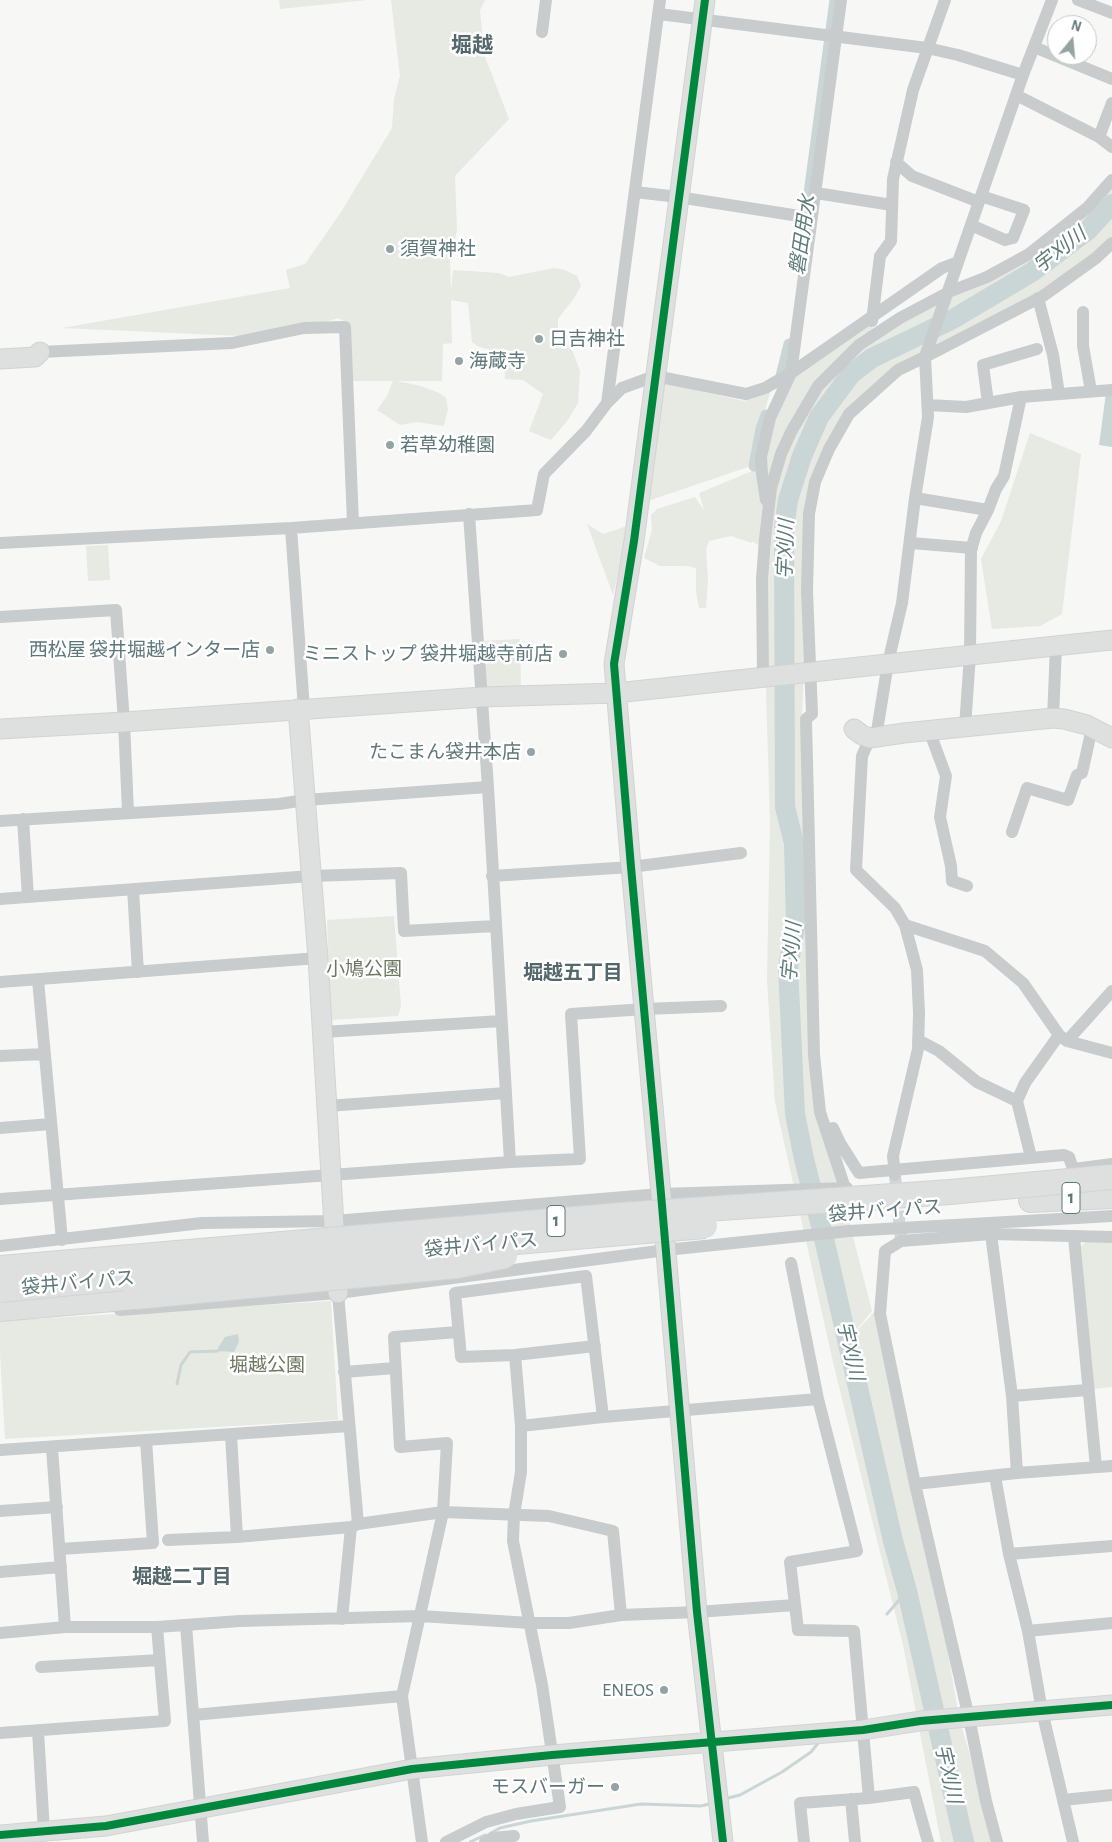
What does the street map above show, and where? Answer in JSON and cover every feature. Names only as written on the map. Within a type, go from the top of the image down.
[{"type":"highway","name":"袋井バイパス","points":[[0,1290],[372,1254],[689,1219],[1112,1177]]},
{"type":"highway","name":"袋井バイパス","points":[[0,1268],[689,1219],[1112,1196]]},
{"type":"highway","points":[[0,1258],[418,1221],[648,1209],[689,1219]]},
{"type":"highway","points":[[0,1309],[457,1266],[551,1246],[630,1238],[689,1219]]},
{"type":"street","points":[[542,32],[546,0]]},
{"type":"street","points":[[606,403],[660,0]]},
{"type":"street","points":[[705,0],[654,376],[634,541],[614,664],[630,867],[645,1008],[697,1612],[723,1842]]},
{"type":"street","points":[[768,512],[761,457],[770,418],[791,373],[841,0]]},
{"type":"street","points":[[873,336],[872,316],[880,256],[891,242],[893,179],[896,162],[913,90],[945,0]]},
{"type":"street","points":[[895,1172],[893,1156],[918,1049],[917,970],[904,925],[894,908],[856,870],[862,756],[888,663],[902,603],[911,543],[915,498],[928,417],[926,354],[1023,75],[1052,0]]},
{"type":"street","points":[[1078,0],[1112,13]]},
{"type":"street","points":[[658,14],[927,48],[958,55],[1023,75]]},
{"type":"street","points":[[1034,47],[1112,79]]},
{"type":"street","points":[[1016,95],[1099,137],[1112,147]]},
{"type":"street","points":[[1099,137],[1112,103]]},
{"type":"street","points":[[896,162],[912,176],[980,199],[1024,210],[1013,238],[1005,240],[971,225]]},
{"type":"street","points":[[766,677],[762,580],[771,488],[781,454],[805,406],[818,386],[859,345],[900,318],[951,292],[987,277],[1029,254],[1087,208],[1112,180]]},
{"type":"street","points":[[635,192],[812,218]]},
{"type":"street","points":[[816,193],[892,205]]},
{"type":"street","points":[[845,1188],[820,1112],[814,1055],[806,719],[812,714],[807,591],[809,514],[815,482],[829,449],[849,414],[898,370],[1038,298],[1096,258],[1112,243]]},
{"type":"street","points":[[0,543],[291,528],[537,510],[544,474],[586,431],[606,403],[622,388],[654,376],[746,394],[765,388],[791,373],[942,268],[956,266]]},
{"type":"street","points":[[1038,298],[1053,355],[1059,394]]},
{"type":"street","points":[[1083,312],[1083,346],[1091,391]]},
{"type":"street","points":[[0,359],[35,357],[40,352],[232,343],[304,328],[345,327],[353,523]]},
{"type":"street","points":[[988,403],[983,365],[1037,349]]},
{"type":"street","points":[[928,405],[966,407],[1021,396],[1112,390]]},
{"type":"street","points":[[965,726],[970,655],[972,548],[976,533],[1004,476],[1021,396]]},
{"type":"street","points":[[915,498],[988,510]]},
{"type":"street","points":[[469,514],[488,787],[510,1162]]},
{"type":"street","points":[[291,528],[304,800],[318,958],[354,1525],[342,1619]]},
{"type":"street","points":[[911,543],[972,548]]},
{"type":"street","points":[[0,617],[116,610],[128,812]]},
{"type":"street","points":[[0,728],[124,722],[482,697],[616,693],[1112,640]]},
{"type":"street","points":[[1053,718],[1056,646]]},
{"type":"street","points":[[867,735],[1064,718],[1092,728],[1112,738]]},
{"type":"street","points":[[1012,832],[1027,788],[1068,800],[1077,775],[1082,774],[1092,728]]},
{"type":"street","points":[[929,730],[946,776],[940,817],[951,866],[952,881],[967,886]]},
{"type":"street","points":[[0,821],[279,804],[304,800],[488,787]]},
{"type":"street","points":[[23,819],[28,897]]},
{"type":"street","points":[[492,876],[630,867],[741,853]]},
{"type":"street","points":[[0,899],[311,876],[401,873],[404,931],[495,926]]},
{"type":"street","points":[[133,889],[138,972]]},
{"type":"street","points":[[904,925],[985,951],[1023,983],[1063,1038],[1112,1052]]},
{"type":"street","points":[[0,982],[318,958]]},
{"type":"street","points":[[38,980],[62,1240]]},
{"type":"street","points":[[1031,1158],[1017,1101],[1025,1083],[1063,1038],[1112,991]]},
{"type":"street","points":[[0,1199],[331,1174],[580,1158],[571,1014],[645,1008],[722,1006]]},
{"type":"street","points":[[323,1032],[501,1021]]},
{"type":"street","points":[[918,1040],[939,1051],[977,1082],[1017,1101]]},
{"type":"street","points":[[0,1056],[45,1054]]},
{"type":"street","points":[[327,1106],[506,1093]]},
{"type":"street","points":[[820,1112],[828,1116],[840,1143],[859,1173],[895,1172],[1064,1155],[1070,1157],[1073,1169]]},
{"type":"street","points":[[0,1128],[51,1124]]},
{"type":"street","points":[[0,1246],[202,1223],[334,1221],[661,1194],[845,1188],[1035,1174],[1112,1164]]},
{"type":"street","points":[[0,1315],[152,1308],[338,1293],[666,1250],[849,1231],[1112,1216]]},
{"type":"street","points":[[991,1234],[1012,1396],[1017,1473]]},
{"type":"street","points":[[997,1842],[986,1801],[969,1718],[915,1484],[880,1314],[885,1251],[901,1241],[991,1234],[1112,1237]]},
{"type":"street","points":[[1074,1237],[1096,1467]]},
{"type":"street","points":[[791,1263],[818,1399],[857,1552],[790,1562],[798,1630],[854,1631],[869,1798]]},
{"type":"street","points":[[595,1346],[515,1355],[461,1357],[455,1293],[586,1276],[595,1346],[603,1417]]},
{"type":"street","points":[[422,1842],[402,1696],[443,1512],[447,1443],[400,1447],[394,1368],[394,1337],[458,1332]]},
{"type":"street","points":[[446,1842],[486,1822],[516,1814],[560,1808],[542,1685],[513,1541],[514,1514],[521,1472],[515,1355]]},
{"type":"street","points":[[344,1372],[394,1368]]},
{"type":"street","points":[[1012,1396],[1088,1390]]},
{"type":"street","points":[[520,1426],[818,1399]]},
{"type":"street","points":[[0,1450],[52,1448],[349,1426]]},
{"type":"street","points":[[231,1435],[237,1537]]},
{"type":"street","points":[[60,1549],[153,1543],[146,1440]]},
{"type":"street","points":[[52,1448],[65,1627]]},
{"type":"street","points":[[915,1484],[1017,1473],[1112,1466]]},
{"type":"street","points":[[996,1476],[1009,1554],[1028,1631],[1042,1711],[1073,1842]]},
{"type":"street","points":[[0,1511],[57,1507]]},
{"type":"street","points":[[168,1540],[237,1537],[354,1525],[443,1512],[550,1516],[613,1531],[622,1615]]},
{"type":"street","points":[[1009,1554],[1112,1546]]},
{"type":"street","points":[[0,1572],[61,1567]]},
{"type":"street","points":[[0,1633],[65,1627],[157,1627],[240,1621],[420,1616],[530,1623],[568,1623],[622,1615],[697,1612],[796,1604]]},
{"type":"street","points":[[1028,1631],[1112,1623]]},
{"type":"street","points":[[186,1625],[203,1842]]},
{"type":"street","points":[[0,1733],[165,1722],[157,1627]]},
{"type":"street","points":[[41,1667],[160,1660]]},
{"type":"street","points":[[193,1715],[402,1696]]},
{"type":"street","points":[[0,1835],[106,1826],[412,1769],[552,1755],[863,1730],[920,1721],[1112,1706]]},
{"type":"street","points":[[38,1731],[44,1831]]},
{"type":"street","points":[[804,1842],[800,1803],[869,1798],[914,1792],[928,1842]]},
{"type":"street","points":[[1063,1800],[1112,1795]]},
{"type":"street","points":[[851,1799],[855,1842]]},
{"type":"street","points":[[485,1842],[492,1838],[515,1839],[516,1814]]},
{"type":"green space","points":[[279,0],[367,0],[280,9]]},
{"type":"green space","points":[[391,0],[485,0],[480,10],[484,54],[509,119],[455,176],[457,230],[450,261],[451,290],[453,270],[499,273],[509,277],[554,268],[565,270],[577,276],[581,286],[558,319],[558,336],[573,352],[580,371],[578,403],[568,420],[551,440],[529,431],[543,394],[523,380],[505,379],[504,353],[479,347],[472,342],[468,303],[451,300],[452,343],[443,344],[442,381],[397,381],[421,386],[446,398],[448,409],[444,426],[416,422],[400,425],[377,410],[387,396],[393,381],[352,381],[350,324],[338,318],[265,337],[62,328],[290,288],[286,270],[305,264],[341,212],[392,128],[394,99],[400,76]]},
{"type":"green space","points":[[1112,178],[1112,242],[1069,278],[898,370],[864,399],[810,490],[802,719],[818,1121],[839,1182],[872,1311],[846,1342],[881,1305],[932,1559],[959,1718],[996,1842],[941,1842],[903,1645],[832,1358],[775,1102],[767,981],[770,823],[763,590],[770,500],[761,464],[791,373],[872,321],[873,336],[1029,254]]},
{"type":"green space","points":[[663,383],[744,401],[771,390],[748,467],[648,501]]},
{"type":"green space","points":[[1030,433],[1081,454],[1062,614],[1040,626],[992,629],[981,559],[1001,521]]},
{"type":"green space","points":[[757,469],[767,517],[758,545],[752,541],[752,543],[731,536],[709,541],[706,549],[708,579],[706,608],[699,608],[696,592],[696,568],[660,566],[644,558],[652,530],[651,515],[657,509],[695,497],[704,510],[699,493]]},
{"type":"green space","points":[[587,524],[603,534],[630,525],[613,595]]},
{"type":"green space","points":[[108,545],[110,580],[88,581],[86,546]]},
{"type":"green space","points":[[520,639],[521,687],[486,688],[483,641]]},
{"type":"green space","name":"小鳩公園","points":[[394,916],[401,1006],[398,1016],[331,1020],[327,920]]},
{"type":"green space","points":[[1086,1242],[1112,1243],[1112,1387],[1094,1389],[1081,1246]]},
{"type":"green space","name":"堀越公園","points":[[331,1301],[338,1420],[5,1439],[0,1321]]},
{"type":"shaded area","points":[[1106,393],[1112,394],[1112,447],[1099,445]]},
{"type":"shaded area","points":[[238,1334],[239,1342],[234,1352],[218,1351],[225,1337]]},
{"type":"waterway","name":"磐田用水","points":[[799,268],[835,0]]},
{"type":"waterway","name":"宇刈川","points":[[964,1842],[795,1114],[788,967],[796,922],[794,843],[785,807],[784,527],[788,500],[802,456],[819,417],[851,374],[872,358],[953,319],[1032,272],[1088,230],[1112,204]]},
{"type":"waterway","name":"磐田用水","points":[[779,384],[789,344]]},
{"type":"waterway","name":"磐田用水","points":[[754,466],[761,429],[766,415]]},
{"type":"waterway","points":[[177,1384],[181,1365],[190,1352],[218,1351]]},
{"type":"waterway","points":[[887,1614],[907,1591]]},
{"type":"waterway","points":[[724,1799],[740,1795],[782,1772],[811,1752],[819,1742]]},
{"type":"waterway","points":[[491,1833],[500,1828],[531,1821],[641,1804],[701,1806],[713,1803]]},
{"type":"waterway","points":[[470,1842],[485,1835]]},
{"type":"tunnel","points":[[895,1175],[901,1241]]},
{"type":"cycle path","points":[[705,0],[634,541],[614,664],[697,1612],[723,1842]]},
{"type":"cycle path","points":[[0,1835],[106,1826],[412,1769],[552,1755],[863,1730],[920,1721],[1112,1705]]},
{"type":"place","name":"須賀神社","points":[[390,249]]},
{"type":"place","name":"日吉神社","points":[[539,339]]},
{"type":"place","name":"海蔵寺","points":[[459,361]]},
{"type":"place","name":"若草幼稚園","points":[[390,445]]},
{"type":"place","name":"西松屋 袋井堀越インター店","points":[[270,650]]},
{"type":"place","name":"ミニストップ 袋井堀越寺前店","points":[[563,654]]},
{"type":"place","name":"たこまん袋井本店","points":[[531,752]]},
{"type":"place","name":"ENEOS","points":[[664,1690]]},
{"type":"place","name":"モスバーガー","points":[[615,1787]]},
{"type":"district","name":"堀越","points":[[472,46]]},
{"type":"district","name":"堀越五丁目","points":[[573,973]]},
{"type":"district","name":"堀越二丁目","points":[[182,1577]]}]
